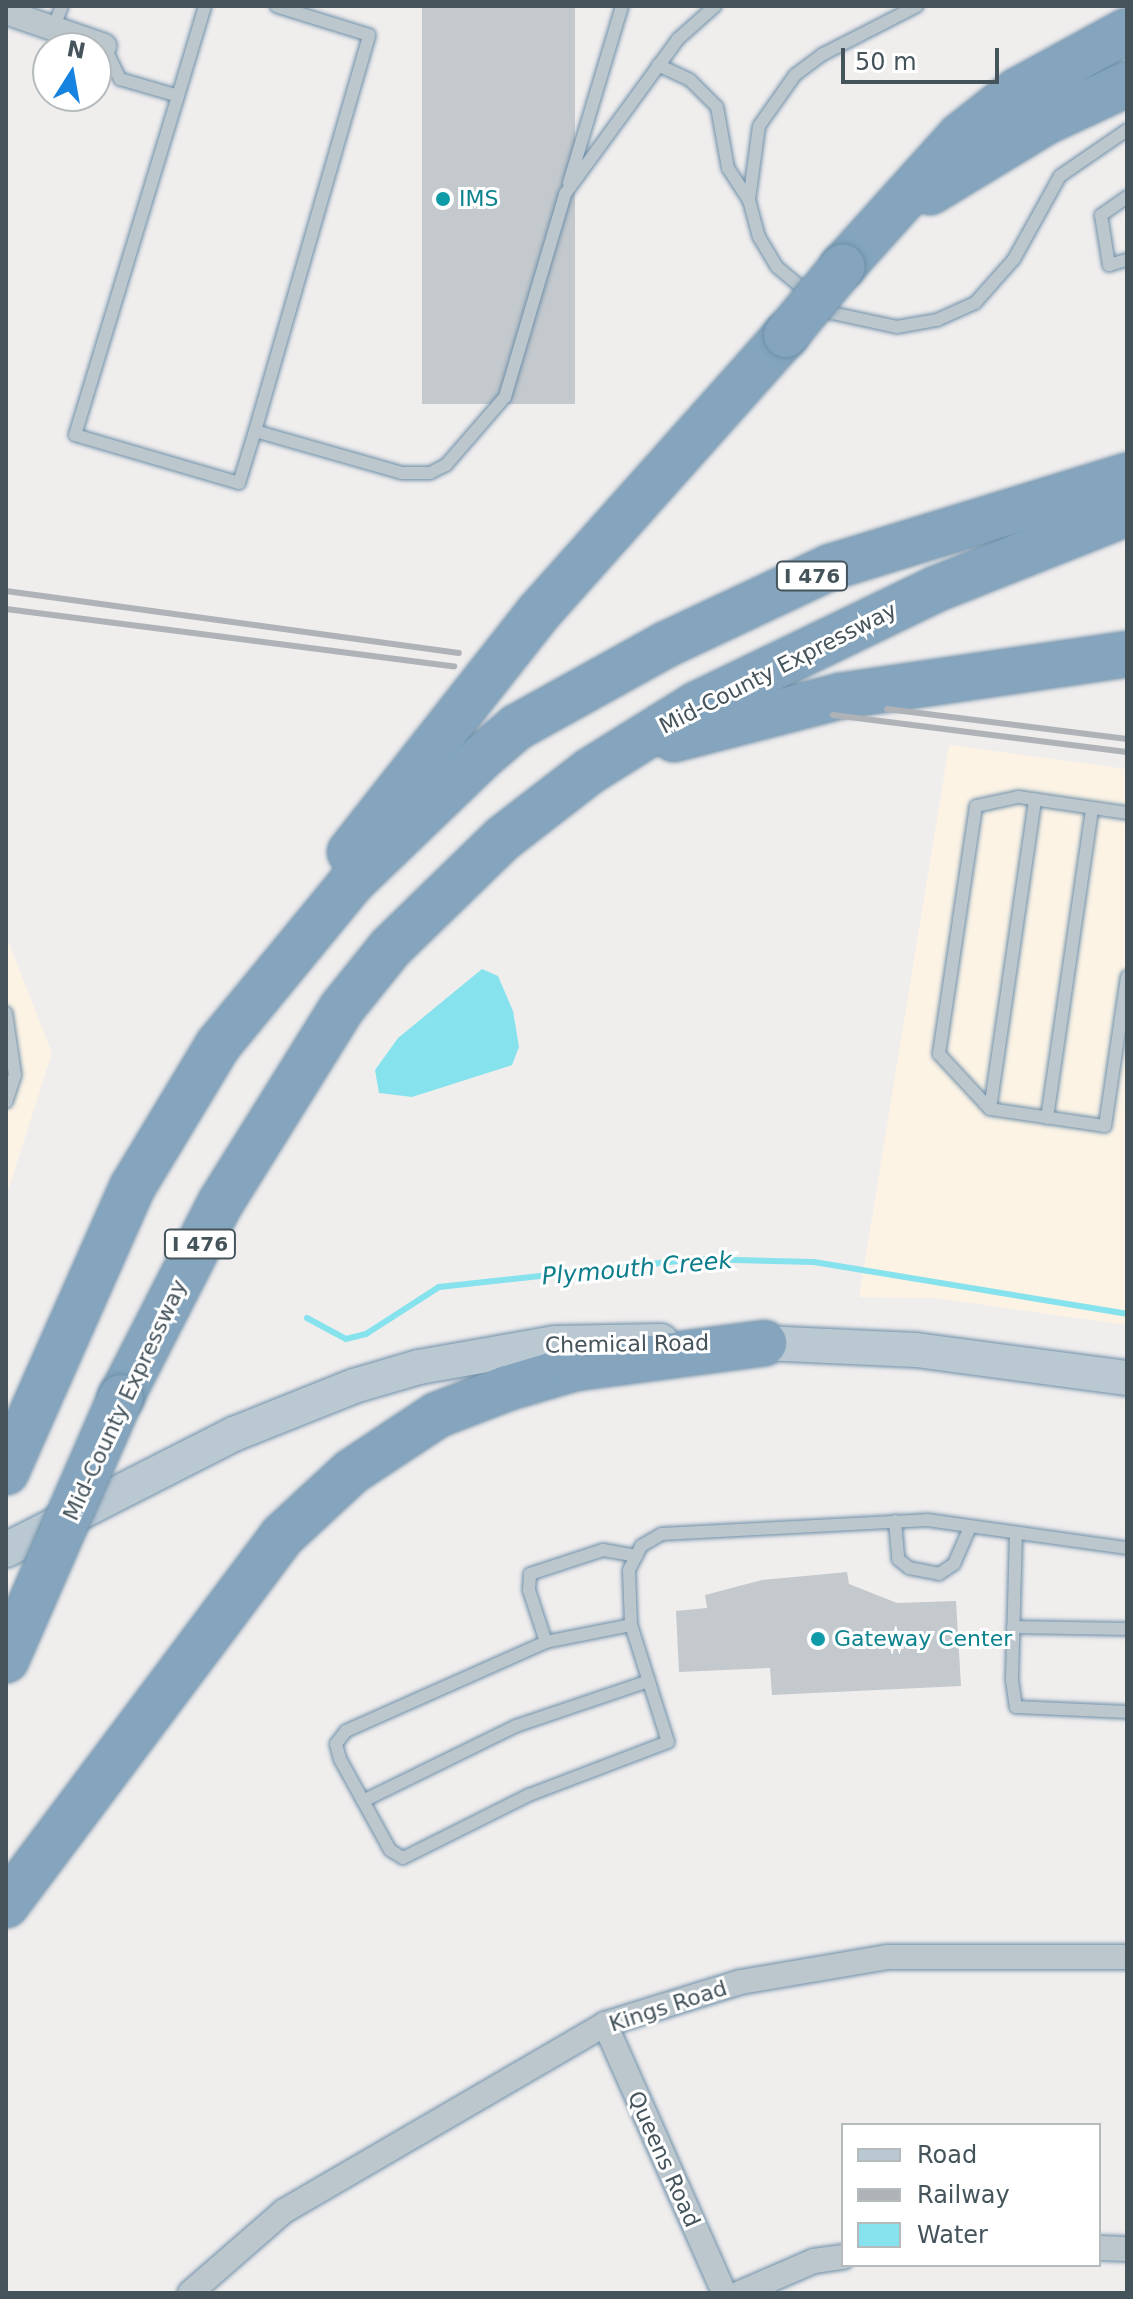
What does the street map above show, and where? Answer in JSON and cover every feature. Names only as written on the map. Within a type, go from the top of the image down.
[{"type":"highway","points":[[281,963],[388,798],[539,612],[960,136],[1017,91],[1127,31]]},
{"type":"highway","points":[[843,266],[898,215],[954,175],[1045,122],[1127,84]]},
{"type":"highway","name":"I 476","points":[[10,1464],[133,1186],[218,1045],[281,963],[405,826],[517,727],[667,644],[831,567],[1127,476]]},
{"type":"highway","name":"Mid-County Expressway","points":[[6,1660],[121,1397],[221,1202],[341,1009],[443,893],[590,771],[696,705],[936,589],[1127,513]]},
{"type":"highway","points":[[590,771],[690,734],[840,696],[1127,654]]},
{"type":"highway","points":[[6,1905],[282,1536],[351,1472],[437,1415],[507,1388],[575,1368],[764,1343]]},
{"type":"main road","name":"Chemical Road","points":[[6,1550],[294,1407],[419,1367],[555,1343],[764,1343],[916,1350],[1127,1378]]},
{"type":"main road","name":"Chemical Road","points":[[6,1570],[149,1477]]},
{"type":"street","points":[[6,12],[58,17],[82,32]]},
{"type":"street","name":"Kings Road","points":[[190,2293],[284,2211],[605,2024],[741,1982],[887,1957],[1127,1957]]},
{"type":"street","name":"Queens Road","points":[[605,2024],[724,2293]]},
{"type":"street","points":[[1101,2248],[1127,2249]]},
{"type":"street","points":[[740,2293],[814,2261],[841,2257]]},
{"type":"lane","points":[[205,6],[75,435],[239,483],[369,35],[276,6]]},
{"type":"lane","points":[[255,431],[402,473],[430,473],[446,465],[510,386],[622,6]]},
{"type":"lane","points":[[565,194],[658,65],[715,6]]},
{"type":"lane","points":[[749,200],[759,126],[780,91],[823,54],[917,6]]},
{"type":"lane","points":[[112,62],[120,79],[178,96]]},
{"type":"lane","points":[[658,65],[690,80],[717,107],[728,168],[749,200],[765,250],[799,290],[856,322],[919,324],[958,311],[986,293],[1014,259],[1060,176],[1127,130]]},
{"type":"lane","points":[[1127,197],[1101,215],[1109,265],[1127,260]]},
{"type":"lane","points":[[1127,813],[1018,797],[976,806],[939,1054],[990,1109],[1105,1126],[1127,977]]},
{"type":"lane","points":[[990,1109],[1035,799]]},
{"type":"lane","points":[[1047,1118],[1092,808]]},
{"type":"lane","points":[[6,1013],[15,1075],[6,1102]]},
{"type":"lane","points":[[895,1521],[898,1559],[909,1568],[939,1574],[961,1554],[970,1527]]},
{"type":"lane","points":[[631,1625],[546,1642],[346,1731],[336,1744],[340,1759],[390,1850],[403,1858],[529,1795],[668,1742],[631,1625],[629,1570],[641,1546],[662,1534],[895,1521],[970,1527],[1127,1548]]},
{"type":"lane","points":[[1016,1534],[1013,1627],[1016,1707],[1127,1712]]},
{"type":"lane","points":[[546,1642],[529,1590],[530,1574],[603,1550],[636,1556]]},
{"type":"lane","points":[[1013,1627],[1127,1629]]},
{"type":"lane","points":[[363,1801],[516,1726],[649,1681]]},
{"type":"shaded area","points":[[949,745],[1127,769],[1127,1325],[935,1298],[859,1297]]},
{"type":"shaded area","points":[[6,936],[52,1053],[6,1197]]},
{"type":"water","points":[[482,969],[498,976],[513,1011],[519,1047],[512,1065],[412,1097],[379,1093],[375,1070],[398,1038]]},
{"type":"building","name":"IMS","points":[[422,6],[575,6],[575,404],[422,404]]},
{"type":"building","name":"Gateway Center","points":[[847,1572],[849,1584],[897,1603],[956,1601],[961,1686],[772,1695],[770,1668],[679,1672],[676,1611],[707,1608],[705,1595],[762,1580]]},
{"type":"waterway","name":"Plymouth Creek","points":[[307,1318],[346,1339],[366,1334],[439,1287],[698,1259],[814,1262],[1127,1314]]},
{"type":"railway","points":[[6,591],[459,653]]},
{"type":"railway","points":[[6,609],[454,666]]},
{"type":"railway","points":[[887,709],[1127,739]]},
{"type":"railway","points":[[833,715],[1127,752]]},
{"type":"place","name":"IMS","points":[[443,199]]},
{"type":"place","name":"Gateway Center","points":[[818,1639]]}]
